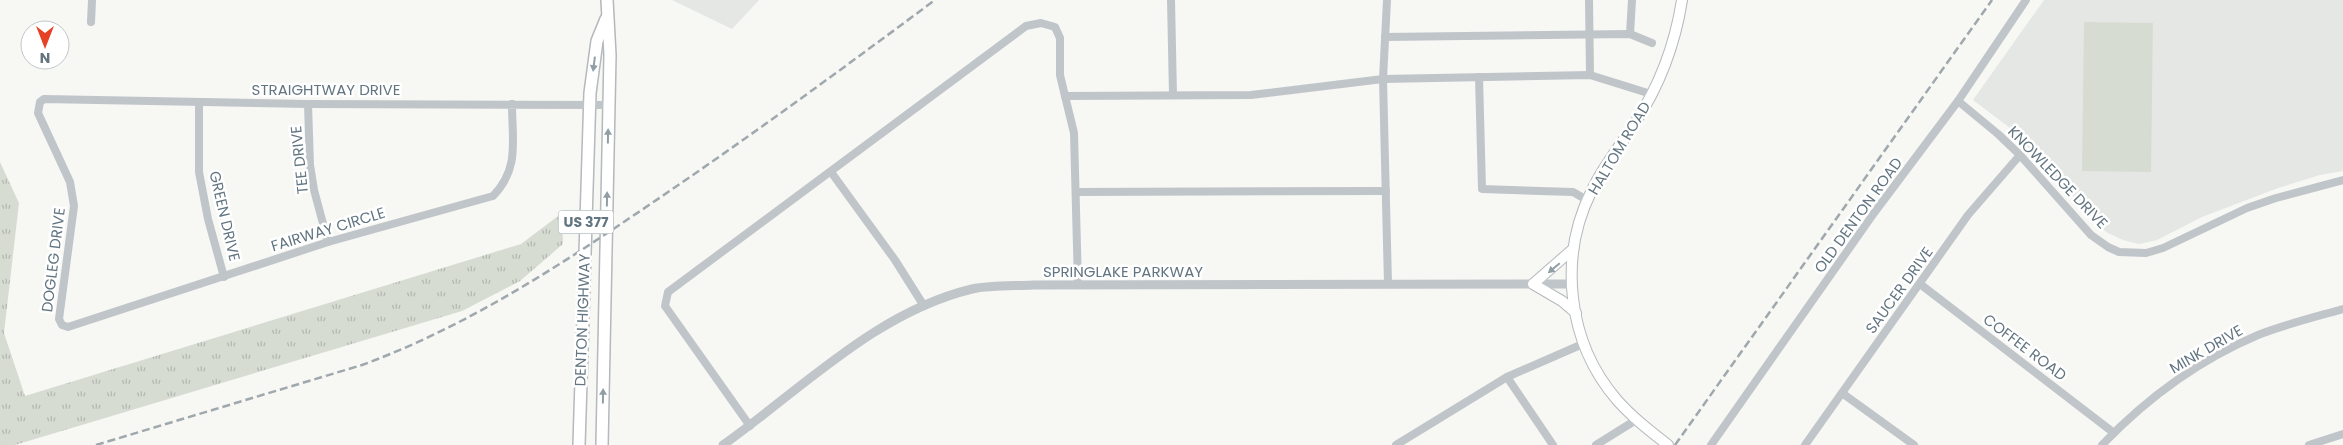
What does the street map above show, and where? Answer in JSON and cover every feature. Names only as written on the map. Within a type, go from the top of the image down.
[{"type":"main road","name":"DENTON HIGHWAY","points":[[602,445],[610,37],[606,18],[607,0]]},
{"type":"main road","name":"HALTOM ROAD","points":[[1668,445],[1636,420],[1604,381],[1584,343],[1570,284],[1572,250],[1587,200],[1662,75],[1677,31],[1682,0]]},
{"type":"main road","name":"DENTON HIGHWAY","points":[[579,445],[590,104],[597,41],[606,18]]},
{"type":"main road","points":[[1572,250],[1534,284],[1562,301],[1576,314]]},
{"type":"street","points":[[90,22],[92,0]]},
{"type":"street","points":[[1171,0],[1173,95]]},
{"type":"street","points":[[1387,0],[1383,79],[1388,284]]},
{"type":"street","points":[[1589,0],[1590,74]]},
{"type":"street","points":[[1630,34],[1632,0]]},
{"type":"street","name":"OLD DENTON ROAD","points":[[1711,445],[1874,213],[1958,101],[2026,0]]},
{"type":"street","points":[[750,426],[665,306],[668,292],[1026,26],[1041,23],[1055,27],[1060,38],[1060,75],[1074,133],[1078,285]]},
{"type":"street","points":[[1385,37],[1630,34],[1652,43]]},
{"type":"street","points":[[1066,96],[1251,95],[1383,79],[1590,74],[1651,94]]},
{"type":"street","points":[[1479,77],[1482,189],[1573,192],[1587,200]]},
{"type":"street","name":"STRAIGHTWAY DRIVE","points":[[44,99],[308,104],[609,105]]},
{"type":"street","name":"DOGLEG DRIVE","points":[[44,99],[40,102],[38,113],[70,182],[74,206],[59,319],[62,325],[68,327],[79,321]]},
{"type":"street","name":"KNOWLEDGE DRIVE","points":[[1958,101],[2020,155],[2092,235],[2108,247],[2119,252],[2132,253],[2163,248],[2214,222],[2276,198],[2343,180]]},
{"type":"street","name":"GREEN DRIVE","points":[[200,102],[200,172],[208,219],[224,277]]},
{"type":"street","name":"TEE DRIVE","points":[[308,104],[310,165],[314,190],[328,242]]},
{"type":"street","name":"FAIRWAY CIRCLE","points":[[79,321],[224,277],[328,242],[493,196],[504,184],[511,171],[512,104]]},
{"type":"street","name":"SAUCER DRIVE","points":[[1805,445],[1968,215],[2020,155]]},
{"type":"street","points":[[831,172],[895,260],[924,306]]},
{"type":"street","points":[[1076,192],[1386,191]]},
{"type":"street","name":"SPRINGLAKE PARKWAY","points":[[724,445],[834,361],[891,322],[924,306],[975,289],[1078,285],[1570,284]]},
{"type":"street","name":"COFFEE ROAD","points":[[1920,284],[2114,433]]},
{"type":"street","name":"MINK DRIVE","points":[[2102,445],[2158,394],[2195,368],[2258,336],[2288,324],[2343,309]]},
{"type":"street","points":[[1396,445],[1507,378],[1584,343]]},
{"type":"street","points":[[1507,378],[1553,445]]},
{"type":"street","points":[[1842,393],[1914,445]]},
{"type":"street","points":[[1596,445],[1636,420]]},
{"type":"street","points":[[2309,445],[2343,434]]},
{"type":"shaded area","points":[[672,0],[759,0],[732,29]]},
{"type":"shaded area","points":[[2044,0],[2343,0],[2343,171],[2320,175],[2278,188],[2202,217],[2157,240],[2139,244],[2123,240],[2106,232],[2010,128],[1973,100]]},
{"type":"green space","points":[[2084,22],[2153,23],[2151,172],[2082,171]]},
{"type":"green space","points":[[0,162],[19,203],[4,333],[25,396],[521,244],[562,213],[563,244],[520,281],[462,311],[15,445],[0,445]]},
{"type":"railway","points":[[96,445],[362,365],[439,332],[476,313],[547,272],[724,154],[935,0]]},
{"type":"railway","points":[[1675,445],[1992,0]]}]
